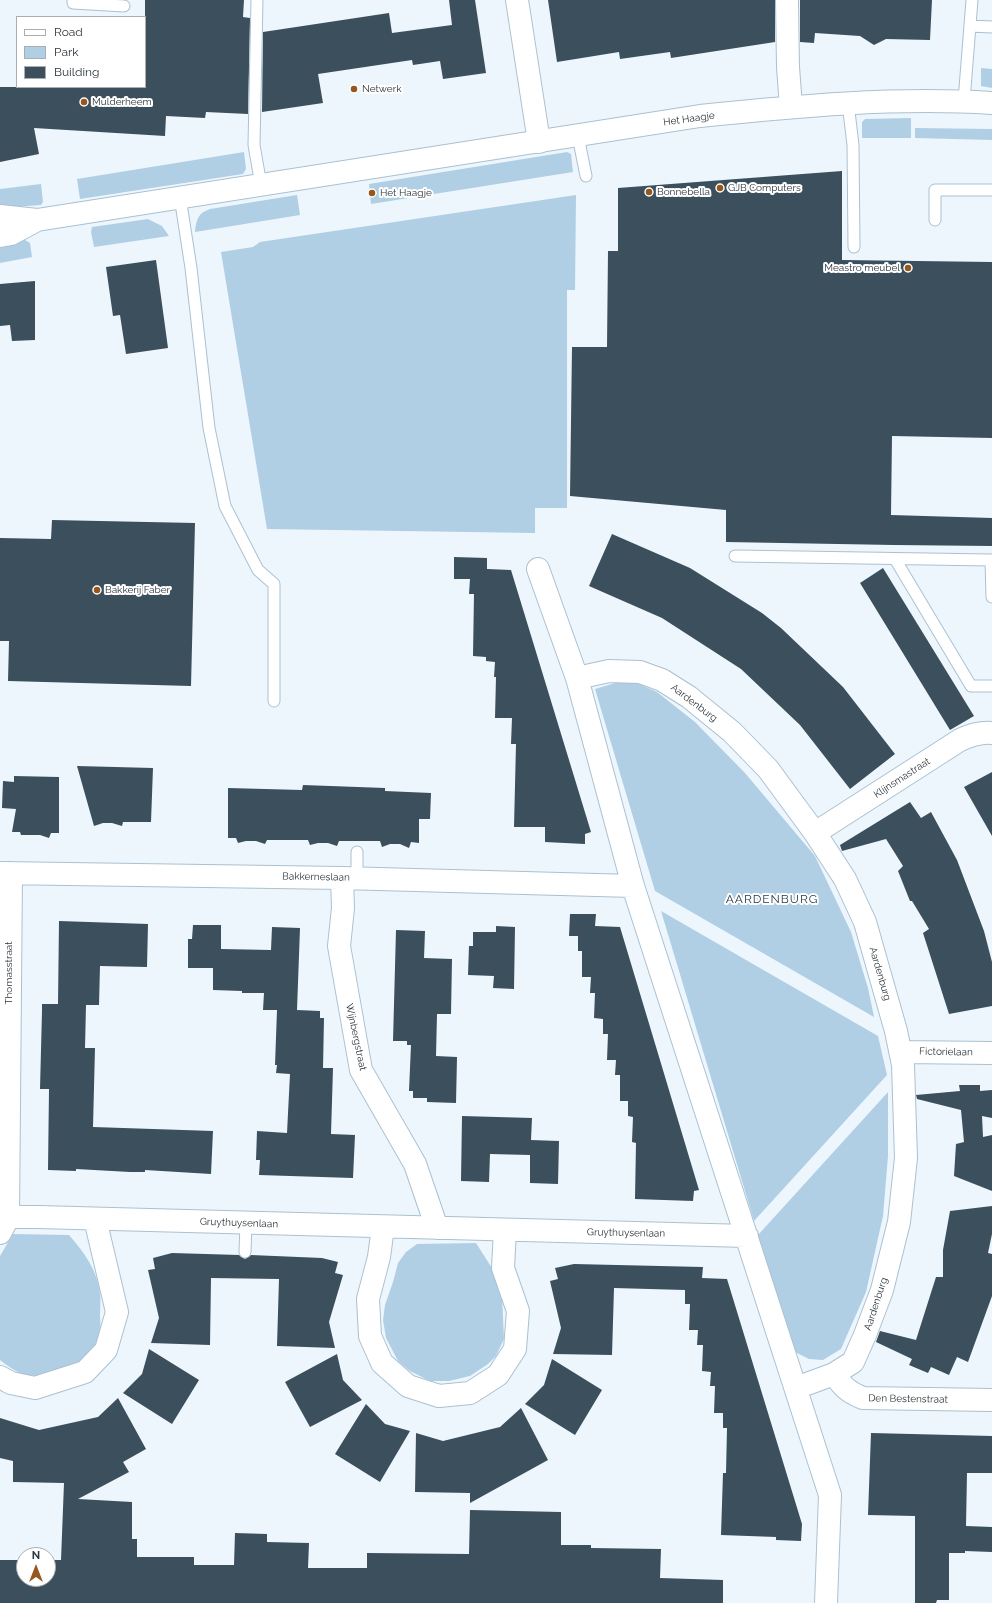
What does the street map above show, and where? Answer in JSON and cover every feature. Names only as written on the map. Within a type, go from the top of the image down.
[{"type":"street","points":[[517,0],[539,142]]},
{"type":"street","points":[[787,0],[788,67],[791,107]]},
{"type":"street","name":"Het Haagje","points":[[0,216],[37,220],[700,116],[791,107],[881,102],[964,101],[992,103]]},
{"type":"street","name":"Het Haagje","points":[[0,236],[11,234],[37,220]]},
{"type":"street","points":[[538,569],[577,678],[633,886],[830,1495],[826,1603]]},
{"type":"street","name":"Aardenburg","points":[[577,678],[610,671],[640,672],[662,680],[689,697],[732,732],[768,769],[815,833],[845,879],[865,922],[901,1052],[903,1066],[906,1158],[898,1222],[882,1290],[853,1362],[834,1374],[796,1388]]},
{"type":"street","name":"Klijnsmastraat","points":[[815,833],[960,740],[970,735],[992,733]]},
{"type":"street","name":"Bakkerneslaan","points":[[5,873],[350,878],[633,886]]},
{"type":"street","name":"Thomasstraat","points":[[3,1223],[5,873]]},
{"type":"street","name":"Wijnbergstraat","points":[[350,878],[343,908],[339,946],[361,1070],[416,1164],[437,1228]]},
{"type":"street","name":"Fictorielaan","points":[[901,1052],[992,1053]]},
{"type":"street","points":[[0,1377],[11,1383],[35,1388],[85,1372],[106,1350],[117,1312],[95,1219]]},
{"type":"street","name":"Gruythuysenlaan","points":[[3,1223],[95,1219],[747,1236]]},
{"type":"street","points":[[383,1227],[379,1257],[368,1300],[370,1336],[382,1363],[408,1386],[439,1396],[470,1393],[498,1375],[515,1349],[518,1311],[503,1268],[505,1230]]},
{"type":"street","name":"Den Bestenstraat","points":[[834,1374],[843,1387],[851,1393],[864,1398],[992,1400]]},
{"type":"lane","points":[[73,0],[73,3],[124,6]]},
{"type":"lane","points":[[257,0],[254,145],[261,185]]},
{"type":"lane","points":[[964,101],[972,0]]},
{"type":"lane","points":[[970,26],[992,27]]},
{"type":"lane","points":[[848,104],[853,145],[854,247]]},
{"type":"lane","points":[[578,136],[586,176]]},
{"type":"lane","points":[[935,220],[936,190],[992,190]]},
{"type":"lane","points":[[180,197],[191,268],[209,428],[225,506],[258,570],[274,584],[274,701]]},
{"type":"lane","points":[[735,556],[991,560],[992,597]]},
{"type":"lane","points":[[895,558],[971,686],[992,686]]},
{"type":"lane","points":[[350,878],[356,852]]},
{"type":"lane","points":[[245,1252],[246,1223]]},
{"type":"green space","points":[[981,68],[992,69],[992,88],[981,86]]},
{"type":"green space","points":[[911,118],[911,138],[862,138],[862,122],[865,119]]},
{"type":"green space","points":[[915,128],[992,129],[992,140],[915,138]]},
{"type":"green space","points":[[244,152],[246,169],[243,174],[80,199],[77,179]]},
{"type":"green space","points":[[567,152],[571,154],[573,172],[371,204],[369,184]]},
{"type":"green space","points":[[41,184],[43,202],[41,205],[0,208],[0,189]]},
{"type":"green space","points":[[297,195],[300,215],[195,232],[198,218],[210,209]]},
{"type":"green space","points":[[576,195],[575,290],[567,290],[567,508],[535,508],[535,533],[267,529],[221,252],[253,247],[260,242]]},
{"type":"green space","points":[[148,219],[162,226],[169,236],[94,247],[91,232],[92,227]]},
{"type":"green space","points":[[25,240],[30,243],[32,257],[0,263],[0,247]]},
{"type":"green space","points":[[615,683],[637,683],[657,692],[695,722],[745,773],[815,856],[851,932],[868,988],[874,1017],[655,891],[595,689]]},
{"type":"green space","points":[[661,911],[878,1036],[887,1075],[754,1221]]},
{"type":"green space","points":[[888,1092],[888,1156],[883,1216],[866,1292],[841,1349],[823,1360],[809,1359],[793,1351],[758,1235]]},
{"type":"green space","points":[[13,1234],[69,1235],[85,1255],[96,1277],[100,1296],[100,1333],[96,1343],[81,1360],[60,1372],[37,1376],[26,1375],[6,1365],[0,1360],[0,1256]]},
{"type":"green space","points":[[476,1243],[497,1276],[502,1296],[504,1339],[496,1356],[488,1364],[470,1376],[449,1381],[430,1381],[410,1371],[398,1361],[386,1338],[383,1320],[385,1305],[398,1263],[406,1252],[417,1244]]},
{"type":"building","points":[[145,0],[244,0],[243,17],[250,18],[248,114],[206,112],[205,118],[166,116],[165,136],[34,128],[39,154],[0,162],[0,87],[146,88]]},
{"type":"building","points":[[449,0],[475,0],[486,73],[443,79],[440,61],[413,65],[412,60],[318,74],[323,103],[262,112],[263,32],[389,13],[392,33],[452,25]]},
{"type":"building","points":[[548,0],[775,0],[775,42],[671,58],[670,52],[620,59],[619,52],[557,62]]},
{"type":"building","points":[[800,0],[932,0],[930,40],[886,39],[874,45],[860,36],[815,33],[814,43],[800,42]]},
{"type":"building","points":[[842,171],[842,260],[992,262],[992,438],[892,436],[891,515],[992,518],[992,546],[726,542],[726,510],[570,496],[572,347],[607,347],[608,251],[618,251],[618,188]]},
{"type":"building","points":[[156,260],[168,348],[126,354],[120,315],[113,316],[106,267]]},
{"type":"building","points":[[35,281],[35,340],[12,341],[10,325],[0,326],[0,284]]},
{"type":"building","name":"Bakkerij Faber","points":[[52,520],[195,523],[191,686],[8,681],[9,641],[0,641],[0,538],[51,539]]},
{"type":"building","points":[[612,534],[690,568],[762,613],[781,628],[843,687],[895,754],[850,789],[800,725],[741,669],[662,618],[589,586]]},
{"type":"building","points":[[454,557],[487,558],[487,569],[511,570],[591,832],[585,834],[585,844],[545,842],[545,827],[514,827],[516,744],[511,744],[512,718],[495,718],[495,662],[486,661],[486,657],[473,656],[474,594],[469,594],[470,579],[454,579]]},
{"type":"building","points":[[883,568],[974,716],[950,730],[860,583]]},
{"type":"building","points":[[77,766],[153,768],[151,822],[123,822],[122,826],[112,823],[103,823],[94,826]]},
{"type":"building","points":[[992,772],[992,836],[964,787]]},
{"type":"building","points":[[14,776],[59,777],[59,833],[51,833],[49,838],[40,835],[21,835],[20,832],[12,832],[16,809],[2,808],[3,781],[14,782]]},
{"type":"building","points":[[303,785],[385,788],[385,791],[431,793],[430,819],[419,819],[419,843],[411,842],[409,848],[400,844],[390,844],[382,847],[380,841],[339,841],[337,846],[328,843],[310,845],[308,840],[267,840],[265,844],[256,841],[238,843],[236,838],[228,838],[228,788],[302,790]]},
{"type":"building","points":[[910,802],[921,818],[931,812],[957,860],[984,931],[992,962],[992,1006],[949,1014],[923,933],[929,929],[912,901],[910,901],[898,871],[903,866],[886,839],[842,851],[840,845]]},
{"type":"building","points":[[570,914],[596,914],[595,926],[620,927],[699,1190],[694,1191],[693,1201],[635,1199],[636,1143],[632,1142],[633,1117],[628,1116],[628,1101],[620,1101],[620,1075],[615,1075],[616,1060],[607,1060],[608,1034],[603,1034],[603,1019],[594,1018],[595,993],[590,993],[591,977],[582,977],[582,951],[578,951],[578,936],[569,936]]},
{"type":"building","points":[[59,921],[148,924],[147,967],[100,966],[99,1005],[86,1005],[85,1048],[95,1048],[93,1127],[213,1131],[211,1174],[145,1170],[145,1172],[130,1172],[76,1169],[76,1171],[48,1170],[49,1089],[40,1089],[42,1004],[58,1004]]},
{"type":"building","points":[[193,925],[221,925],[221,949],[271,950],[272,927],[300,928],[297,1010],[320,1011],[320,1018],[324,1018],[323,1068],[333,1068],[331,1134],[355,1135],[353,1178],[259,1175],[260,1160],[256,1160],[257,1131],[287,1133],[290,1074],[276,1073],[277,1010],[263,1010],[264,993],[242,993],[242,991],[213,990],[213,968],[188,968],[188,939],[192,939]]},
{"type":"building","points":[[496,926],[515,927],[514,989],[493,988],[494,976],[468,975],[469,946],[473,946],[473,932],[496,932]]},
{"type":"building","points":[[396,930],[425,931],[424,958],[452,959],[451,1014],[437,1014],[436,1056],[457,1057],[456,1103],[427,1102],[427,1098],[413,1098],[413,1091],[409,1091],[411,1045],[407,1045],[407,1041],[393,1041]]},
{"type":"building","points":[[959,1085],[980,1085],[980,1091],[992,1090],[992,1118],[982,1116],[983,1137],[992,1135],[992,1191],[954,1176],[956,1144],[964,1142],[961,1110],[917,1099],[916,1095],[960,1091]]},
{"type":"building","points":[[462,1116],[532,1118],[531,1140],[559,1141],[558,1184],[530,1183],[530,1155],[490,1154],[489,1182],[461,1181]]},
{"type":"building","points":[[992,1206],[992,1234],[988,1253],[992,1254],[992,1296],[968,1362],[957,1357],[949,1375],[931,1367],[928,1373],[909,1365],[912,1359],[876,1342],[880,1331],[916,1340],[936,1277],[943,1277],[943,1250],[950,1211]]},
{"type":"building","points":[[172,1253],[239,1255],[245,1259],[251,1255],[322,1258],[338,1262],[335,1273],[343,1275],[329,1322],[335,1348],[277,1346],[279,1279],[211,1278],[210,1345],[151,1343],[159,1318],[148,1270],[155,1269],[153,1258]]},
{"type":"building","points":[[574,1264],[703,1267],[702,1278],[727,1279],[802,1524],[801,1541],[776,1540],[776,1537],[721,1535],[723,1473],[726,1473],[727,1428],[723,1428],[723,1413],[714,1413],[715,1386],[710,1386],[711,1372],[702,1371],[703,1345],[697,1345],[698,1330],[689,1330],[690,1304],[685,1304],[685,1290],[614,1288],[612,1355],[553,1354],[561,1328],[550,1281],[558,1279],[555,1268]]},
{"type":"building","points":[[149,1349],[199,1380],[172,1424],[123,1393],[142,1374]]},
{"type":"building","points":[[337,1354],[343,1380],[362,1400],[310,1427],[285,1382]]},
{"type":"building","points":[[552,1359],[602,1390],[575,1435],[525,1404],[544,1385]]},
{"type":"building","points":[[118,1398],[146,1449],[123,1462],[129,1472],[78,1499],[132,1502],[132,1539],[137,1539],[137,1557],[194,1557],[194,1565],[234,1565],[235,1533],[267,1534],[267,1542],[309,1543],[308,1568],[367,1568],[367,1553],[469,1554],[470,1510],[561,1512],[561,1545],[591,1545],[591,1548],[661,1549],[660,1578],[723,1580],[723,1603],[0,1603],[0,1560],[16,1560],[16,1587],[56,1587],[56,1560],[61,1560],[64,1483],[13,1482],[13,1461],[0,1458],[0,1418],[39,1430],[98,1417]]},
{"type":"building","points":[[366,1404],[385,1424],[410,1431],[380,1482],[335,1454]]},
{"type":"building","points":[[521,1408],[548,1460],[470,1503],[470,1493],[415,1492],[416,1433],[443,1441],[500,1427]]},
{"type":"building","points":[[871,1433],[992,1436],[992,1473],[967,1473],[966,1526],[992,1527],[992,1552],[965,1551],[965,1553],[949,1553],[949,1600],[937,1600],[936,1603],[915,1603],[915,1516],[868,1515]]},
{"type":"place","name":"Netwerk","points":[[354,89]]},
{"type":"place","name":"Mulderheem","points":[[84,102]]},
{"type":"place","name":"GJB Computers","points":[[720,188]]},
{"type":"place","name":"Bonnebella","points":[[649,192]]},
{"type":"place","name":"Het Haagje","points":[[372,193]]},
{"type":"place","name":"Meastro meubel","points":[[908,268]]},
{"type":"place","name":"Bakkerij Faber","points":[[97,590]]},
{"type":"district","name":"AARDENBURG","points":[[772,899]]}]
